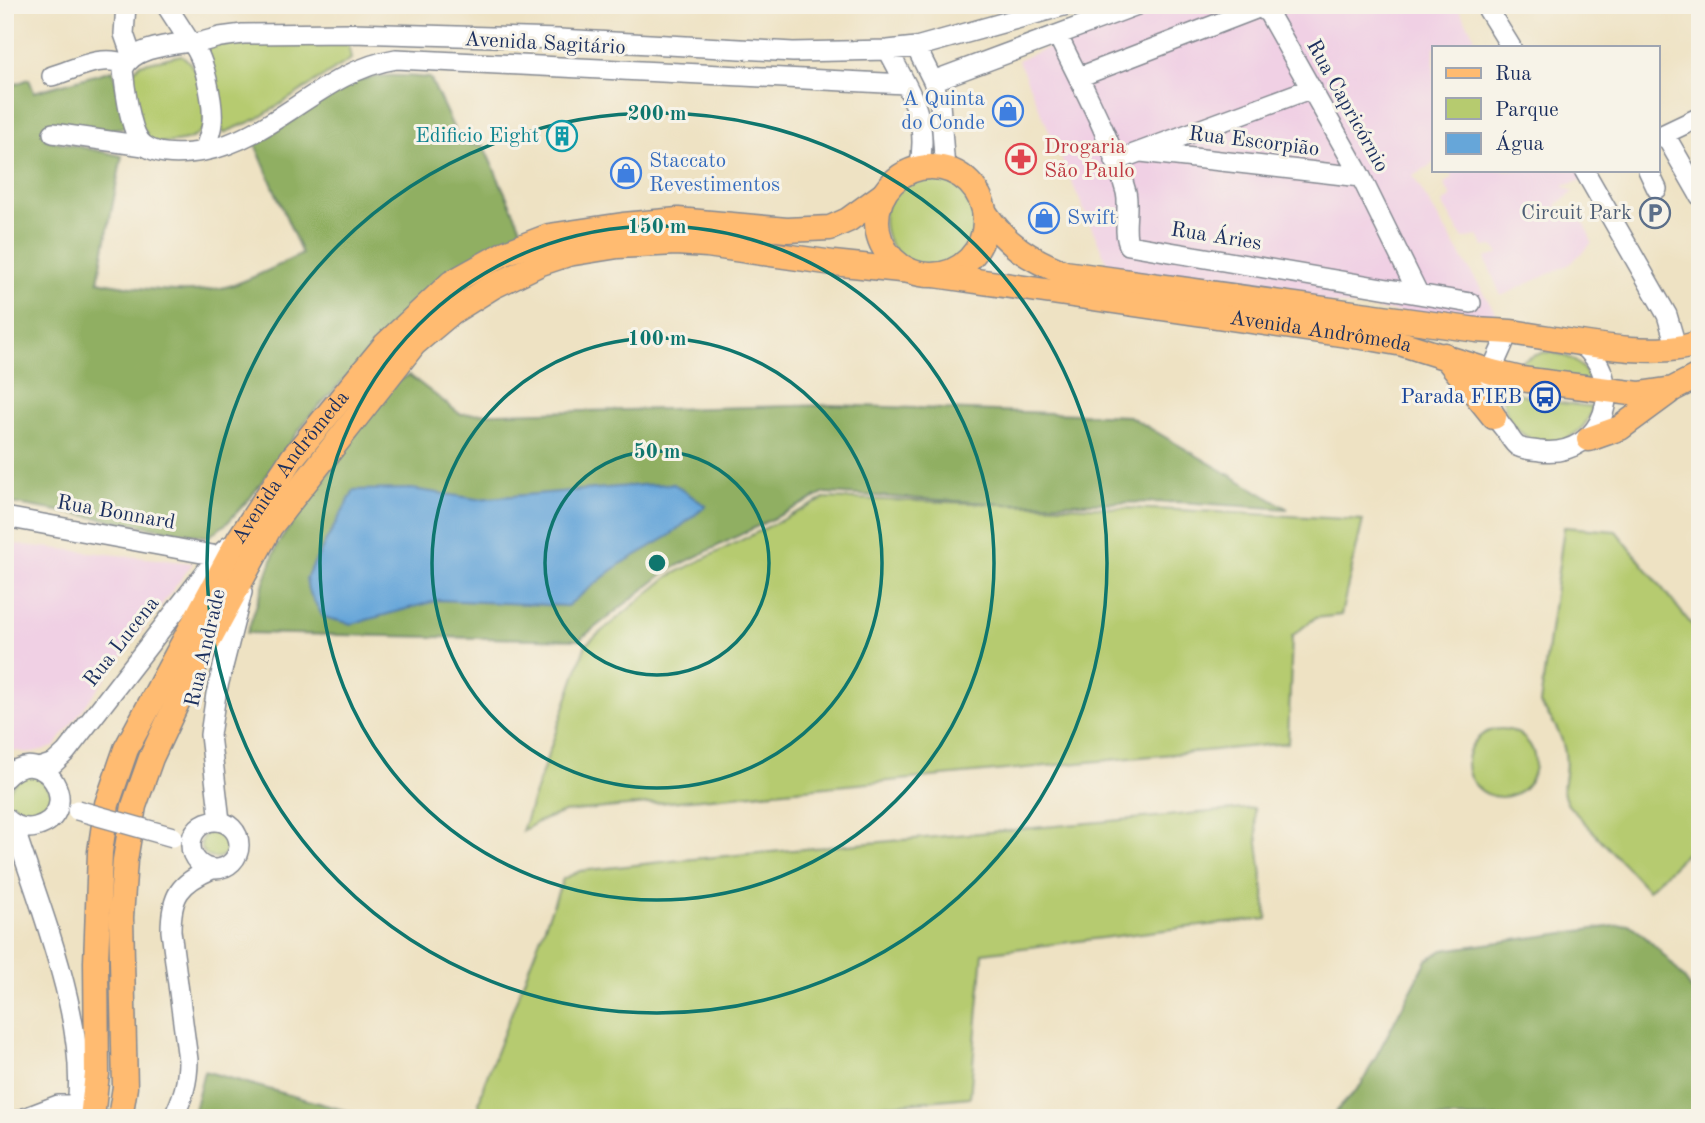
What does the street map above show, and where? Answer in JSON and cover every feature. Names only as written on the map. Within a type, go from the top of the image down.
[{"type":"main road","points":[[919,169],[945,169],[957,174],[975,190],[985,213],[985,229],[980,244],[972,257],[960,267],[935,275],[910,271],[894,261],[883,247],[877,230],[878,212],[884,194],[905,174],[919,169]]},
{"type":"main road","name":"Avenida Andrômeda","points":[[82,1113],[96,1074],[100,852],[107,804],[125,749],[239,539],[293,457],[385,345],[451,283],[483,264],[550,236],[678,220],[788,230],[830,228],[848,220],[884,194]]},
{"type":"main road","name":"Avenida Andrômeda","points":[[985,213],[1006,238],[1031,260],[1065,273],[1579,343],[1688,346]]},
{"type":"main road","name":"Avenida Andrômeda","points":[[120,1118],[125,1087],[121,917],[125,860],[134,806],[151,758],[191,673],[270,527],[415,344],[452,312],[492,287],[541,262],[568,254],[618,246],[676,243],[910,271]]},
{"type":"main road","name":"Avenida Andrômeda","points":[[935,275],[1404,344],[1521,379],[1607,391],[1639,394],[1673,389],[1700,375]]},
{"type":"main road","points":[[1443,355],[1494,417]]},
{"type":"main road","points":[[1589,439],[1620,428],[1673,389]]},
{"type":"street","points":[[144,146],[133,124],[122,71],[128,60],[124,34],[126,8],[145,5]]},
{"type":"street","points":[[53,133],[183,154],[204,151],[212,126],[205,75],[192,43],[166,5]]},
{"type":"street","name":"Avenida Sagitário","points":[[192,43],[243,34],[352,33],[559,39],[793,52],[888,50],[916,47],[1067,5]]},
{"type":"street","points":[[933,80],[1137,5]]},
{"type":"street","points":[[1485,5],[1510,46]]},
{"type":"street","name":"Rua Capricórnio","points":[[1079,77],[1261,7],[1269,14],[1361,177],[1418,293]]},
{"type":"street","name":"Rua Áries","points":[[1058,36],[1115,161],[1129,207],[1126,234],[1129,245],[1471,303]]},
{"type":"street","points":[[52,76],[103,60],[128,60],[171,45],[192,43]]},
{"type":"street","points":[[916,47],[933,80],[940,103],[945,169]]},
{"type":"street","points":[[888,50],[912,94],[921,119],[922,153],[919,169]]},
{"type":"street","name":"Avenida Sagitário","points":[[204,151],[236,142],[260,129],[338,78],[378,62],[396,59],[905,84]]},
{"type":"street","points":[[1115,161],[1312,89]]},
{"type":"street","points":[[1698,123],[1661,136],[1700,196]]},
{"type":"street","name":"Rua Escorpião","points":[[1141,152],[1361,177]]},
{"type":"street","points":[[1585,172],[1667,315],[1688,346]]},
{"type":"street","points":[[1649,172],[1657,189]]},
{"type":"street","points":[[1261,300],[1269,269]]},
{"type":"street","points":[[1508,332],[1489,387],[1494,417],[1518,447],[1551,452],[1568,450],[1589,439],[1602,417],[1607,391],[1598,362],[1591,351],[1579,343]]},
{"type":"street","name":"Rua Bonnard","points":[[5,517],[218,556]]},
{"type":"street","name":"Rua Lucena","points":[[6,776],[24,767],[39,768],[54,763],[66,752],[218,556],[239,539]]},
{"type":"street","name":"Rua Andrade","points":[[220,821],[210,735],[216,694],[248,569]]},
{"type":"street","points":[[39,768],[47,773],[58,789],[67,809]]},
{"type":"street","points":[[9,821],[22,828],[39,827],[67,809],[182,841],[197,862],[212,869]]},
{"type":"street","points":[[9,821],[68,996],[82,1113],[58,1105],[24,1118]]},
{"type":"street","points":[[173,1118],[188,1079],[188,1060],[171,931],[171,912],[176,895],[188,881],[231,863],[239,849],[237,834],[233,828],[220,821],[205,823],[182,841]]},
{"type":"shaded area","points":[[1155,5],[1456,5],[1475,37],[1466,42],[1468,46],[1432,46],[1432,164],[1413,176],[1503,325],[1113,276],[1018,60]]},
{"type":"shaded area","points":[[1450,172],[1581,172],[1586,179],[1563,186],[1574,192],[1556,205],[1562,214],[1573,211],[1586,226],[1592,243],[1570,264],[1501,296],[1485,258],[1499,254],[1493,246],[1484,247],[1478,236],[1463,239],[1442,203],[1451,197],[1444,184],[1453,178]]},
{"type":"shaded area","points":[[5,543],[193,563],[54,747],[29,753],[5,749]]},
{"type":"green space","points":[[348,40],[351,59],[257,119],[223,133],[219,109],[200,45]]},
{"type":"green space","points":[[181,55],[194,69],[198,78],[203,98],[204,128],[187,140],[151,143],[142,126],[130,75],[140,64]]},
{"type":"green space","points":[[113,70],[128,127],[96,131],[50,123],[45,139],[122,156],[98,281],[165,290],[218,289],[251,278],[302,254],[255,144],[350,84],[379,76],[430,78],[461,144],[483,145],[523,232],[475,258],[407,312],[309,417],[250,498],[227,523],[208,537],[5,502],[5,88],[29,79],[34,92]]},
{"type":"green space","points":[[931,173],[949,177],[964,187],[974,202],[978,220],[974,238],[964,253],[949,263],[931,267],[913,263],[898,253],[888,238],[884,220],[888,202],[898,187],[913,177]]},
{"type":"green space","points":[[1544,352],[1559,354],[1572,360],[1583,369],[1591,382],[1514,369],[1523,360]]},
{"type":"green space","points":[[409,375],[460,414],[832,405],[1129,416],[1288,509],[1178,502],[1005,504],[825,493],[667,571],[579,640],[247,633],[277,545],[389,386]]},
{"type":"green space","points":[[1504,389],[1546,401],[1593,407],[1584,425],[1571,436],[1556,441],[1540,441],[1525,435],[1513,425],[1505,409]]},
{"type":"green space","points":[[826,498],[1178,510],[1363,520],[1341,615],[1315,618],[1292,636],[1288,743],[564,812],[522,831],[586,644],[669,576]]},
{"type":"green space","points":[[1564,527],[1616,531],[1700,635],[1700,840],[1648,890],[1568,805],[1563,790],[1566,764],[1563,745],[1552,720],[1540,704]]},
{"type":"green space","points":[[1501,729],[1514,732],[1525,739],[1532,750],[1535,763],[1532,776],[1525,787],[1514,794],[1501,797],[1488,794],[1477,787],[1470,776],[1467,763],[1470,750],[1477,739],[1488,732]]},
{"type":"green space","points":[[21,776],[37,776],[52,793],[47,814],[26,822],[13,811],[7,800],[10,789]]},
{"type":"green space","points":[[1254,808],[1267,919],[983,953],[970,1097],[743,1118],[482,1117],[479,1103],[484,1084],[563,879],[580,871]]},
{"type":"green space","points":[[215,830],[225,834],[229,844],[225,854],[215,858],[205,854],[201,844],[205,834]]},
{"type":"green space","points":[[1629,924],[1667,959],[1697,1001],[1700,1033],[1700,1118],[1330,1118],[1361,1085],[1427,960],[1443,950]]},
{"type":"green space","points":[[204,1071],[372,1118],[192,1118]]},
{"type":"water","points":[[674,484],[706,506],[669,536],[619,565],[567,606],[439,600],[352,624],[323,617],[308,590],[306,578],[354,490],[412,489],[477,499]]},
{"type":"place","name":"A Quinta do Conde","points":[[1008,111]]},
{"type":"place","name":"Edificio Eight","points":[[562,136]]},
{"type":"place","name":"Drogaria São Paulo","points":[[1021,159]]},
{"type":"place","name":"Staccato Revestimentos","points":[[626,173]]},
{"type":"place","name":"Circuit Park","points":[[1655,213]]},
{"type":"place","name":"Swift","points":[[1044,218]]},
{"type":"place","name":"Parada FIEB","points":[[1545,397]]}]
